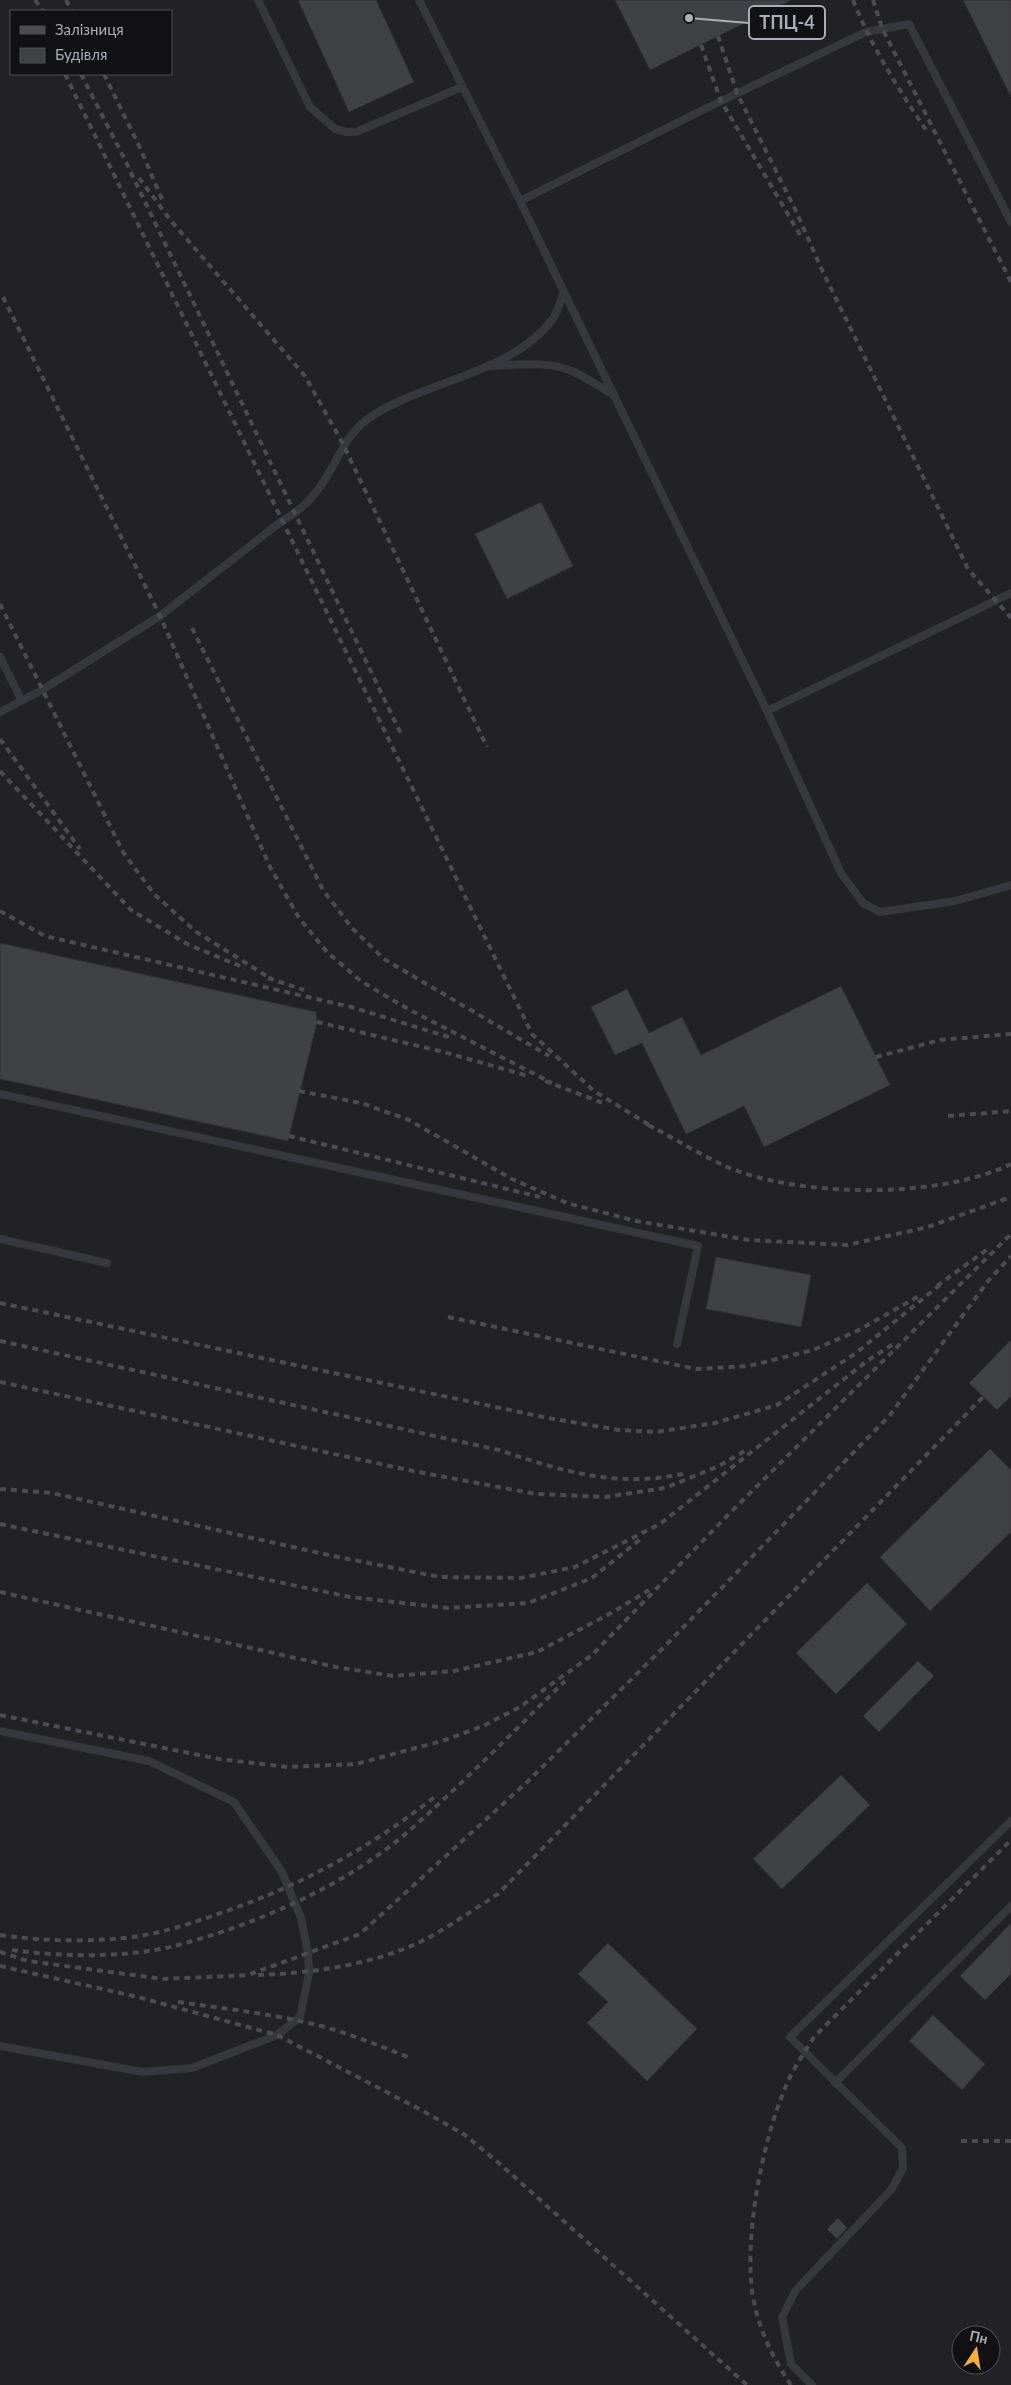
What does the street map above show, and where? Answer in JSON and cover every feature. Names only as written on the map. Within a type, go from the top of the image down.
[{"type":"lane","points":[[258,0],[310,107],[335,129],[356,132],[462,87]]},
{"type":"lane","points":[[419,0],[520,201],[767,711],[841,873],[863,903],[880,912],[899,911],[956,901],[1011,885]]},
{"type":"lane","points":[[520,201],[721,101],[866,32],[909,24],[1011,222]]},
{"type":"lane","points":[[0,712],[22,701],[160,616],[282,521],[295,513],[317,491],[343,444],[359,424],[377,412],[486,366],[531,343],[553,319],[564,292]]},
{"type":"lane","points":[[486,366],[536,364],[554,366],[574,372],[613,395]]},
{"type":"lane","points":[[767,711],[1011,593]]},
{"type":"lane","points":[[0,657],[22,701]]},
{"type":"lane","points":[[0,1094],[698,1246],[677,1344]]},
{"type":"lane","points":[[0,1239],[107,1262]]},
{"type":"lane","points":[[0,1731],[149,1761],[234,1802],[290,1885],[302,1918],[308,1953],[308,1973],[300,2017],[297,2020],[277,2035],[192,2068],[143,2072],[0,2046]]},
{"type":"lane","points":[[812,2385],[791,2364],[782,2317],[796,2290],[891,2190],[903,2168],[902,2148],[790,2037],[1011,1821]]},
{"type":"lane","points":[[835,2083],[1011,1906]]},
{"type":"shaded area","points":[[0,0],[1011,0],[1011,2385],[0,2385]]},
{"type":"building","points":[[298,0],[376,0],[414,82],[349,112]]},
{"type":"building","points":[[615,0],[791,0],[650,70]]},
{"type":"building","points":[[963,0],[1011,0],[1011,97]]},
{"type":"building","points":[[541,502],[573,566],[507,599],[475,534]]},
{"type":"building","points":[[0,943],[316,1012],[317,1022],[288,1141],[0,1079]]},
{"type":"building","points":[[841,986],[890,1085],[764,1147],[744,1106],[686,1134],[642,1043],[615,1055],[591,1007],[627,989],[649,1033],[682,1017],[701,1055]]},
{"type":"building","points":[[716,1257],[811,1275],[801,1327],[706,1309]]},
{"type":"building","points":[[1011,1340],[1011,1396],[997,1410],[969,1383]]},
{"type":"building","points":[[990,1449],[1011,1470],[1011,1532],[930,1611],[880,1557]]},
{"type":"building","points":[[867,1583],[907,1624],[836,1694],[796,1653]]},
{"type":"building","points":[[918,1661],[934,1676],[879,1732],[863,1716]]},
{"type":"building","points":[[841,1775],[870,1805],[782,1889],[753,1859]]},
{"type":"building","points":[[1011,1923],[1011,1974],[985,2000],[960,1976]]},
{"type":"building","points":[[608,1943],[697,2029],[647,2081],[587,2023],[608,2002],[578,1974]]},
{"type":"building","points":[[933,2015],[985,2064],[962,2090],[909,2041]]},
{"type":"building","points":[[838,2218],[847,2228],[837,2239],[827,2229]]},
{"type":"railway","points":[[35,0],[42,10]]},
{"type":"railway","points":[[66,0],[71,10]]},
{"type":"railway","points":[[853,0],[860,18],[887,68],[928,133]]},
{"type":"railway","points":[[873,0],[882,28],[1011,282]]},
{"type":"railway","points":[[718,36],[737,93],[795,209],[822,270],[968,569],[1011,618]]},
{"type":"railway","points":[[701,45],[721,101],[802,238]]},
{"type":"railway","points":[[65,75],[532,1034],[594,1091],[654,1128]]},
{"type":"railway","points":[[82,75],[123,156],[402,736]]},
{"type":"railway","points":[[104,75],[141,150],[164,204]]},
{"type":"railway","points":[[139,178],[172,222],[305,376],[343,444],[487,747]]},
{"type":"railway","points":[[3,297],[160,616],[270,867],[299,918],[327,952],[362,982],[410,1010],[552,1083]]},
{"type":"railway","points":[[0,604],[123,852],[154,894],[195,931],[273,980]]},
{"type":"railway","points":[[192,628],[323,890],[352,928],[384,959],[549,1056]]},
{"type":"railway","points":[[0,739],[80,849]]},
{"type":"railway","points":[[0,771],[131,910],[189,945],[245,968]]},
{"type":"railway","points":[[0,911],[45,936],[351,1007],[452,1038]]},
{"type":"railway","points":[[268,978],[304,990]]},
{"type":"railway","points":[[317,1022],[444,1052],[528,1076]]},
{"type":"railway","points":[[876,1057],[940,1040],[1011,1034]]},
{"type":"railway","points":[[545,1081],[603,1103]]},
{"type":"railway","points":[[299,1091],[361,1103],[409,1120],[512,1179],[567,1203],[636,1221],[749,1240],[847,1245],[928,1227],[1011,1197]]},
{"type":"railway","points":[[948,1116],[1011,1111]]},
{"type":"railway","points":[[648,1125],[725,1166],[755,1177],[829,1189],[868,1190],[946,1184],[981,1175],[1011,1164]]},
{"type":"railway","points":[[289,1136],[540,1197]]},
{"type":"railway","points":[[0,1715],[219,1759],[288,1767],[356,1764],[442,1741],[483,1726],[520,1707],[592,1655],[727,1516],[1011,1234]]},
{"type":"railway","points":[[937,1286],[989,1248]]},
{"type":"railway","points":[[0,1952],[28,1961],[163,1979],[248,1975],[360,1934],[526,1783],[666,1645],[890,1415],[988,1281],[1011,1256]]},
{"type":"railway","points":[[0,1303],[548,1418],[619,1430],[656,1432],[715,1423],[777,1405],[856,1353],[941,1284]]},
{"type":"railway","points":[[448,1317],[696,1369],[749,1366],[813,1350],[857,1331],[919,1296]]},
{"type":"railway","points":[[0,1341],[499,1450],[568,1471],[614,1478],[638,1479],[686,1473]]},
{"type":"railway","points":[[0,1489],[52,1493],[333,1556],[440,1577],[521,1578],[575,1567],[660,1524],[867,1361],[895,1343]]},
{"type":"railway","points":[[0,1382],[413,1471],[536,1494],[605,1497],[665,1488],[719,1466],[748,1449]]},
{"type":"railway","points":[[258,1975],[324,1969],[390,1954],[430,1937],[498,1894],[983,1397]]},
{"type":"railway","points":[[0,1524],[350,1597],[447,1608],[528,1603],[592,1578],[642,1538]]},
{"type":"railway","points":[[0,1592],[336,1667],[393,1676],[454,1671],[537,1652],[613,1612],[649,1590]]},
{"type":"railway","points":[[12,1950],[72,1955],[135,1953],[155,1950],[236,1927],[267,1915],[329,1886],[358,1869],[410,1830],[565,1681]]},
{"type":"railway","points":[[0,1935],[46,1940],[78,1940],[124,1938],[169,1930],[243,1905],[330,1866],[385,1833],[437,1795]]},
{"type":"railway","points":[[791,2385],[773,2356],[764,2335],[754,2302],[751,2278],[751,2252],[756,2193],[769,2135],[786,2086],[795,2067],[814,2037],[1011,1840]]},
{"type":"railway","points":[[0,1966],[138,1997],[277,2035],[423,2111],[465,2135],[500,2164],[747,2385]]},
{"type":"railway","points":[[178,2002],[307,2022],[408,2057]]},
{"type":"railway","points":[[961,2141],[1011,2141]]},
{"type":"place","name":"ТПЦ-4","points":[[689,18]]}]
